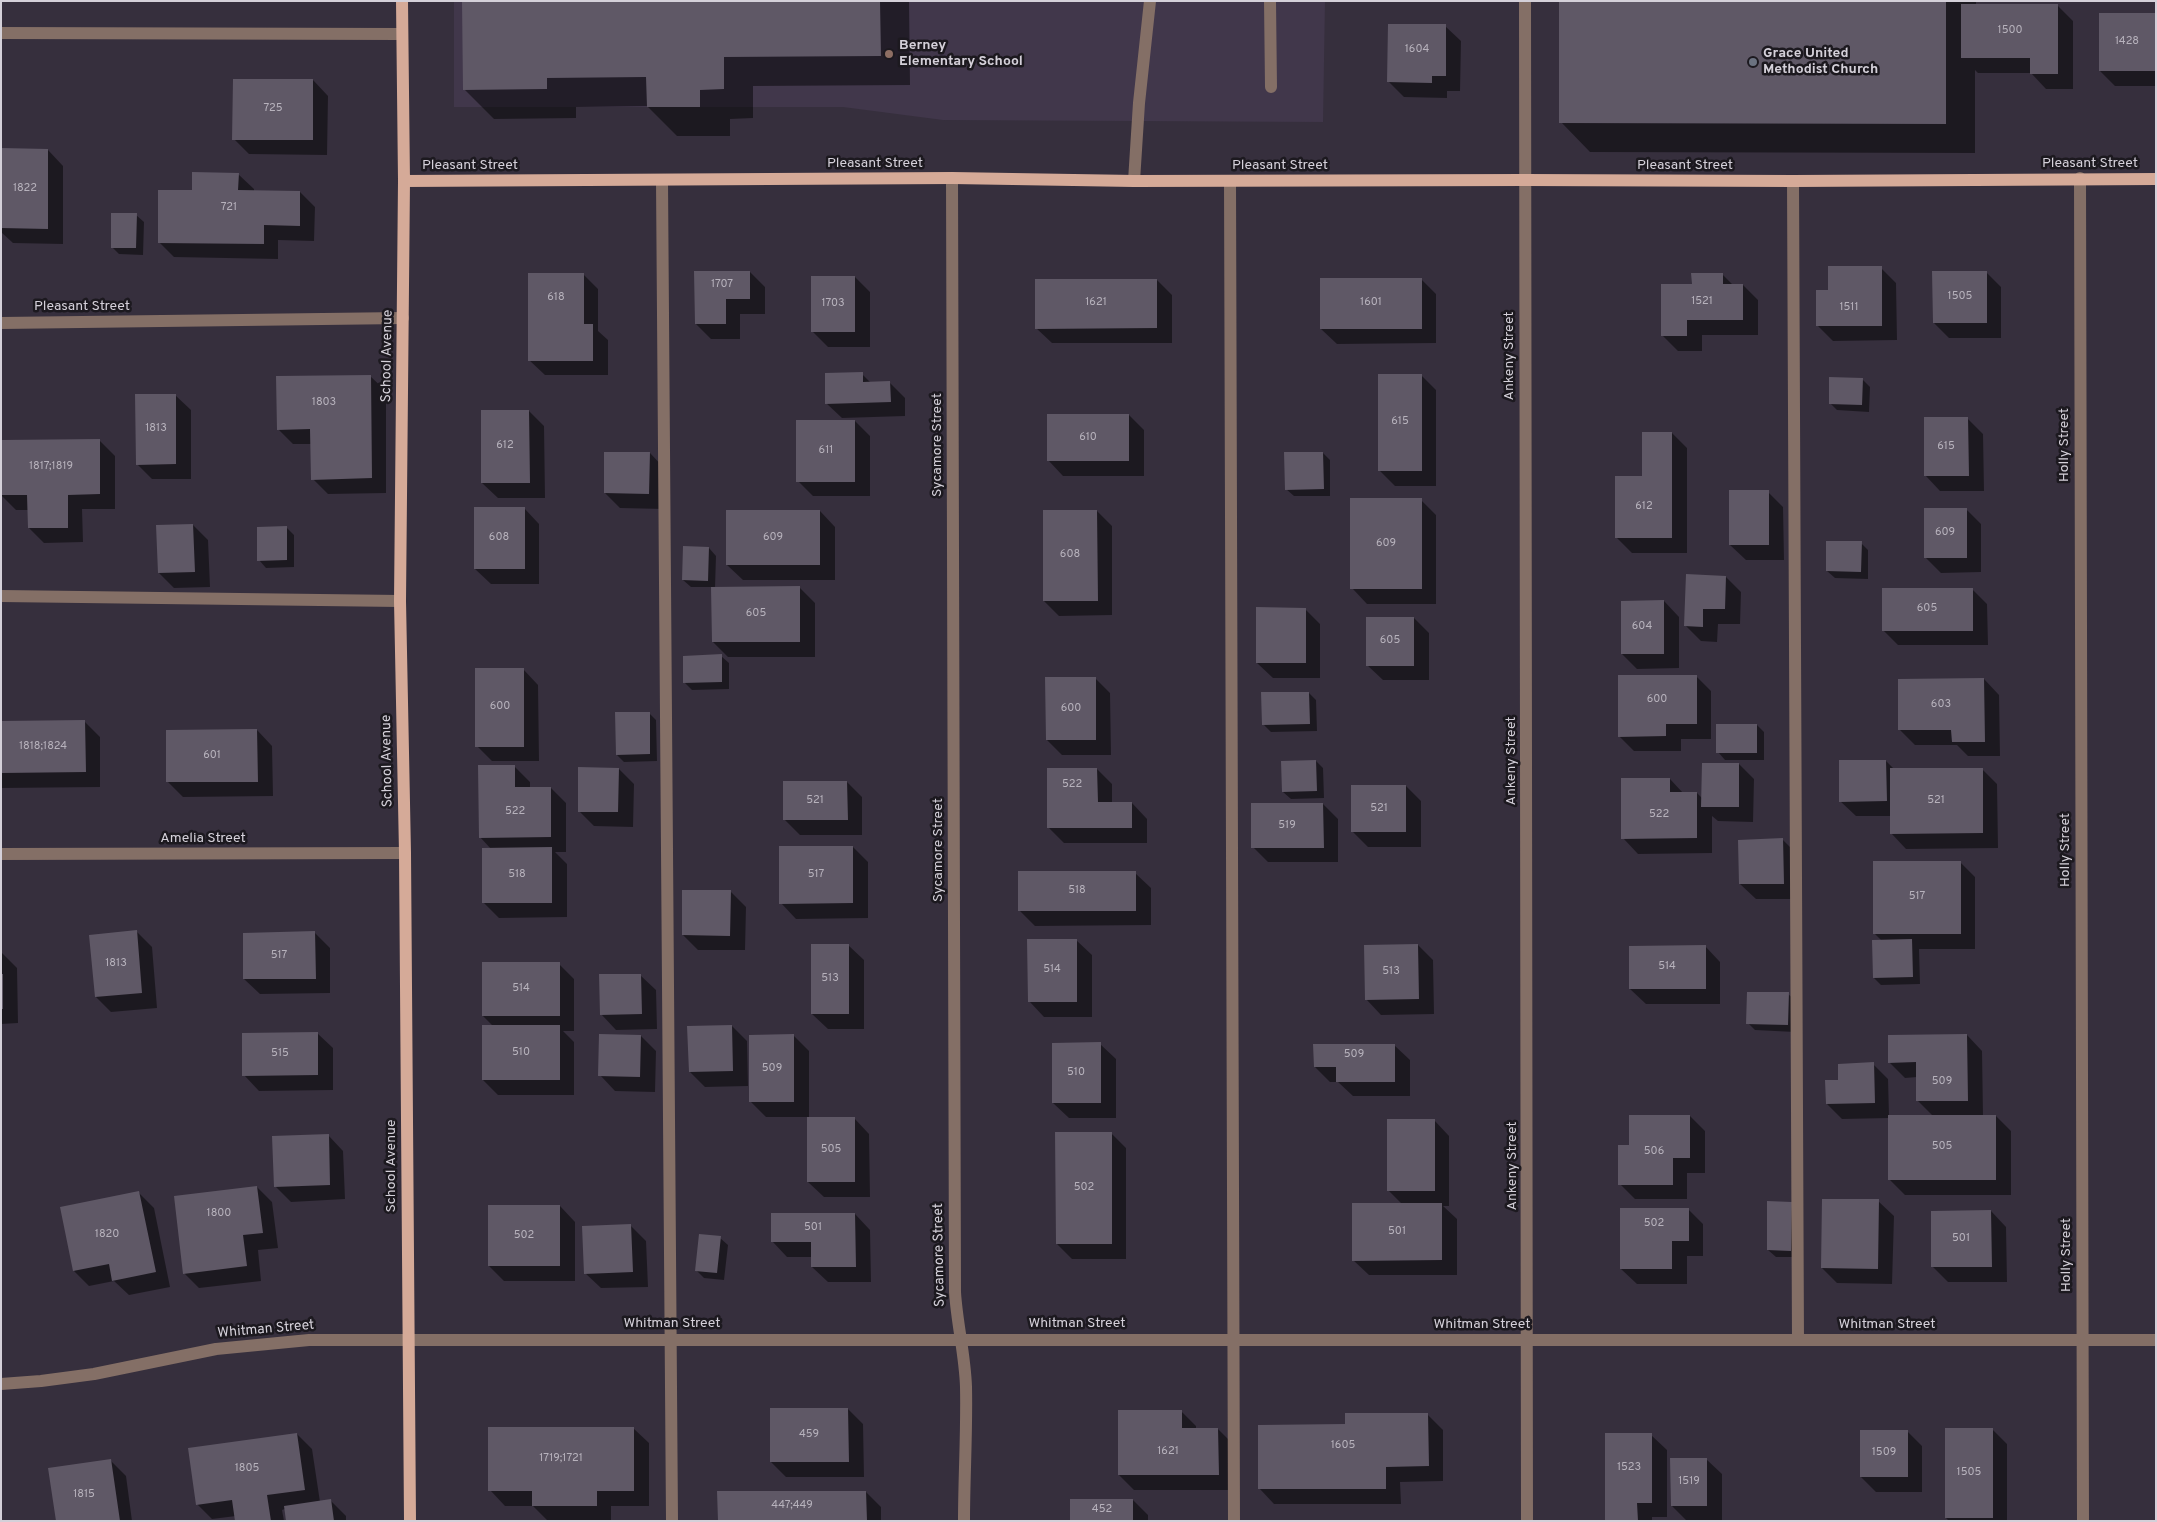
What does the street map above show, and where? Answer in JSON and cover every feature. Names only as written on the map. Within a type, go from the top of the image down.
[{"type":"main road","name":"School Avenue","points":[[402,1],[404,181],[400,601],[405,853],[410,1521]]},
{"type":"main road","name":"Pleasant Street","points":[[404,181],[952,178],[1134,181],[1525,180],[1793,182],[2080,178],[2156,179]]},
{"type":"street","points":[[1134,181],[1139,103],[1150,1]]},
{"type":"street","points":[[1270,1],[1271,87]]},
{"type":"street","name":"Ankeny Street","points":[[1525,1],[1527,1521]]},
{"type":"street","points":[[1,33],[402,34]]},
{"type":"street","name":"Sycamore Street","points":[[952,178],[955,1292],[966,1387],[964,1521]]},
{"type":"street","name":"Holly Street","points":[[2080,178],[2083,1521]]},
{"type":"street","points":[[662,181],[672,1521]]},
{"type":"street","points":[[1230,181],[1234,1521]]},
{"type":"street","points":[[1793,182],[1798,1340]]},
{"type":"street","name":"Pleasant Street","points":[[1,323],[403,318]]},
{"type":"street","points":[[1,596],[400,601]]},
{"type":"street","name":"Amelia Street","points":[[1,854],[405,853]]},
{"type":"street","name":"Whitman Street","points":[[1,1384],[94,1374],[198,1352],[263,1343],[309,1340],[2156,1340]]},
{"type":"shaded area","name":"Berney Elementary School","points":[[454,1],[1325,1],[1323,122],[943,120],[843,107],[454,107]]},
{"type":"building","points":[[462,1],[880,1],[881,56],[724,57],[724,89],[700,90],[700,107],[647,107],[646,77],[547,78],[547,89],[463,90]]},
{"type":"building","name":"Grace United Methodist Church","points":[[1559,1],[1946,1],[1946,124],[1559,123]]},
{"type":"building","points":[[1961,4],[2058,4],[2058,74],[2030,74],[2030,58],[1961,58]]},
{"type":"building","points":[[2099,13],[2156,13],[2156,71],[2099,71]]},
{"type":"building","points":[[1388,24],[1446,24],[1446,76],[1432,76],[1432,83],[1387,82]]},
{"type":"building","points":[[233,79],[313,79],[313,140],[232,140]]},
{"type":"building","points":[[1,148],[48,149],[48,229],[1,228]]},
{"type":"building","points":[[192,172],[239,173],[238,190],[300,191],[300,226],[264,225],[264,244],[158,243],[158,190],[192,190]]},
{"type":"building","points":[[111,213],[137,213],[136,248],[111,248]]},
{"type":"building","points":[[1828,266],[1882,266],[1882,326],[1816,326],[1816,290],[1828,290]]},
{"type":"building","points":[[694,271],[750,271],[750,299],[726,299],[726,324],[695,324]]},
{"type":"building","points":[[1932,271],[1987,271],[1987,323],[1933,323]]},
{"type":"building","points":[[528,273],[584,273],[584,324],[593,324],[593,361],[528,361]]},
{"type":"building","points":[[1691,273],[1723,273],[1723,284],[1743,284],[1743,320],[1687,320],[1687,336],[1661,336],[1661,284],[1692,284]]},
{"type":"building","points":[[811,276],[855,276],[855,332],[811,332]]},
{"type":"building","points":[[1320,278],[1422,278],[1422,329],[1320,329]]},
{"type":"building","points":[[1035,279],[1157,279],[1157,328],[1035,329]]},
{"type":"building","points":[[863,372],[863,382],[890,381],[891,402],[825,404],[825,373]]},
{"type":"building","points":[[1378,374],[1422,374],[1422,471],[1378,471]]},
{"type":"building","points":[[371,375],[372,478],[311,480],[310,429],[277,430],[276,376]]},
{"type":"building","points":[[1829,377],[1863,378],[1862,405],[1829,404]]},
{"type":"building","points":[[135,394],[176,394],[176,464],[136,465]]},
{"type":"building","points":[[481,410],[529,410],[530,483],[481,483]]},
{"type":"building","points":[[1047,414],[1129,414],[1129,461],[1047,461]]},
{"type":"building","points":[[1924,417],[1968,417],[1969,476],[1924,476]]},
{"type":"building","points":[[796,420],[855,420],[855,482],[796,482]]},
{"type":"building","points":[[1642,432],[1672,432],[1672,538],[1615,538],[1615,476],[1642,476]]},
{"type":"building","points":[[100,439],[100,494],[68,495],[68,528],[28,528],[27,495],[1,495],[1,440]]},
{"type":"building","points":[[604,452],[650,452],[649,494],[604,493]]},
{"type":"building","points":[[1284,452],[1323,452],[1324,489],[1285,490]]},
{"type":"building","points":[[1729,490],[1769,490],[1769,545],[1729,545]]},
{"type":"building","points":[[1350,498],[1422,498],[1422,589],[1350,589]]},
{"type":"building","points":[[474,507],[525,507],[525,569],[474,569]]},
{"type":"building","points":[[1924,508],[1967,508],[1967,558],[1924,558]]},
{"type":"building","points":[[726,510],[820,510],[820,565],[726,565]]},
{"type":"building","points":[[1043,510],[1097,510],[1098,601],[1043,601]]},
{"type":"building","points":[[193,524],[195,572],[158,573],[156,525]]},
{"type":"building","points":[[287,526],[287,560],[257,561],[257,527]]},
{"type":"building","points":[[1826,541],[1862,541],[1861,572],[1826,571]]},
{"type":"building","points":[[683,546],[709,547],[708,581],[682,580]]},
{"type":"building","points":[[1686,574],[1726,576],[1725,609],[1703,609],[1703,627],[1684,626]]},
{"type":"building","points":[[800,586],[800,642],[712,642],[711,587]]},
{"type":"building","points":[[1882,588],[1973,588],[1973,631],[1882,631]]},
{"type":"building","points":[[1664,600],[1664,654],[1621,654],[1621,601]]},
{"type":"building","points":[[1256,607],[1306,608],[1306,663],[1256,663]]},
{"type":"building","points":[[1366,617],[1414,617],[1414,666],[1366,666]]},
{"type":"building","points":[[722,654],[722,682],[683,683],[683,656]]},
{"type":"building","points":[[475,668],[524,668],[524,747],[475,747]]},
{"type":"building","points":[[1618,675],[1697,675],[1697,724],[1666,724],[1666,736],[1618,737]]},
{"type":"building","points":[[1045,677],[1096,677],[1096,740],[1046,740]]},
{"type":"building","points":[[1984,678],[1985,742],[1952,742],[1951,730],[1898,730],[1898,679]]},
{"type":"building","points":[[1261,692],[1309,692],[1310,724],[1262,725]]},
{"type":"building","points":[[615,712],[650,712],[650,754],[616,755]]},
{"type":"building","points":[[85,720],[86,772],[1,773],[1,721]]},
{"type":"building","points":[[1716,724],[1757,724],[1757,753],[1716,753]]},
{"type":"building","points":[[257,729],[258,782],[166,782],[166,730]]},
{"type":"building","points":[[1316,760],[1317,791],[1282,792],[1281,761]]},
{"type":"building","points":[[1839,760],[1886,760],[1887,801],[1839,802]]},
{"type":"building","points":[[1702,763],[1739,763],[1739,807],[1701,807]]},
{"type":"building","points":[[478,765],[515,765],[515,787],[551,787],[551,837],[479,838]]},
{"type":"building","points":[[578,767],[619,768],[618,812],[578,812]]},
{"type":"building","points":[[1047,768],[1097,768],[1098,802],[1132,802],[1132,828],[1047,828]]},
{"type":"building","points":[[1890,768],[1983,768],[1983,833],[1890,834]]},
{"type":"building","points":[[1621,778],[1670,778],[1670,792],[1697,792],[1697,838],[1621,839]]},
{"type":"building","points":[[783,781],[847,781],[848,820],[783,820]]},
{"type":"building","points":[[1351,785],[1406,785],[1406,832],[1351,832]]},
{"type":"building","points":[[1251,803],[1323,803],[1324,848],[1251,848]]},
{"type":"building","points":[[1783,838],[1784,884],[1739,884],[1738,840]]},
{"type":"building","points":[[779,846],[853,846],[853,903],[779,904]]},
{"type":"building","points":[[552,847],[552,903],[482,903],[482,848]]},
{"type":"building","points":[[1873,861],[1961,861],[1961,934],[1873,934]]},
{"type":"building","points":[[1018,871],[1136,871],[1136,911],[1018,911]]},
{"type":"building","points":[[682,890],[731,890],[730,936],[682,935]]},
{"type":"building","points":[[137,930],[142,993],[95,997],[89,935]]},
{"type":"building","points":[[315,931],[316,979],[243,979],[243,933]]},
{"type":"building","points":[[1027,939],[1077,939],[1077,1002],[1028,1002]]},
{"type":"building","points":[[1912,939],[1913,977],[1873,978],[1872,940]]},
{"type":"building","points":[[811,944],[849,944],[849,1014],[811,1014]]},
{"type":"building","points":[[1418,944],[1419,999],[1365,1000],[1364,945]]},
{"type":"building","points":[[1706,945],[1706,989],[1629,989],[1629,946]]},
{"type":"building","points":[[482,962],[560,962],[560,1016],[482,1016]]},
{"type":"building","points":[[1,974],[3,974],[3,1009],[1,1009]]},
{"type":"building","points":[[599,974],[641,974],[642,1014],[600,1015]]},
{"type":"building","points":[[1747,992],[1789,992],[1788,1025],[1746,1024]]},
{"type":"building","points":[[482,1025],[560,1025],[560,1080],[482,1080]]},
{"type":"building","points":[[732,1025],[733,1071],[689,1072],[687,1026]]},
{"type":"building","points":[[318,1032],[318,1075],[242,1076],[242,1033]]},
{"type":"building","points":[[599,1034],[641,1035],[640,1077],[598,1076]]},
{"type":"building","points":[[794,1034],[794,1102],[749,1102],[749,1035]]},
{"type":"building","points":[[1967,1034],[1968,1101],[1916,1101],[1916,1062],[1888,1063],[1888,1035]]},
{"type":"building","points":[[1101,1042],[1101,1103],[1052,1103],[1052,1043]]},
{"type":"building","points":[[1313,1044],[1395,1044],[1395,1082],[1336,1082],[1336,1067],[1314,1067]]},
{"type":"building","points":[[1874,1062],[1875,1103],[1826,1104],[1825,1080],[1838,1080],[1838,1064]]},
{"type":"building","points":[[1629,1115],[1690,1115],[1690,1158],[1673,1158],[1673,1185],[1618,1185],[1618,1145],[1629,1145]]},
{"type":"building","points":[[1888,1115],[1996,1115],[1996,1180],[1888,1180]]},
{"type":"building","points":[[807,1117],[855,1117],[855,1182],[807,1182]]},
{"type":"building","points":[[1387,1119],[1435,1119],[1435,1191],[1387,1191]]},
{"type":"building","points":[[1055,1132],[1112,1132],[1112,1244],[1056,1244]]},
{"type":"building","points":[[329,1134],[330,1185],[274,1187],[272,1136]]},
{"type":"building","points":[[257,1186],[263,1233],[243,1235],[247,1266],[183,1274],[174,1196]]},
{"type":"building","points":[[139,1191],[156,1272],[112,1281],[109,1264],[73,1271],[60,1207]]},
{"type":"building","points":[[1822,1199],[1879,1199],[1878,1269],[1821,1268]]},
{"type":"building","points":[[1767,1201],[1792,1202],[1791,1251],[1767,1250]]},
{"type":"building","points":[[1352,1203],[1442,1203],[1442,1260],[1352,1261]]},
{"type":"building","points":[[488,1205],[560,1205],[560,1266],[488,1266]]},
{"type":"building","points":[[1620,1208],[1689,1208],[1689,1241],[1672,1241],[1672,1269],[1620,1269]]},
{"type":"building","points":[[1991,1210],[1992,1267],[1931,1267],[1931,1211]]},
{"type":"building","points":[[771,1213],[855,1213],[856,1267],[811,1267],[811,1242],[771,1242]]},
{"type":"building","points":[[631,1224],[633,1272],[584,1274],[582,1226]]},
{"type":"building","points":[[699,1234],[721,1236],[717,1273],[695,1271]]},
{"type":"building","points":[[770,1408],[848,1408],[849,1462],[770,1462]]},
{"type":"building","points":[[1118,1410],[1182,1410],[1182,1428],[1218,1428],[1219,1475],[1118,1475]]},
{"type":"building","points":[[1345,1413],[1428,1413],[1429,1466],[1386,1467],[1386,1489],[1258,1489],[1258,1425],[1345,1424]]},
{"type":"building","points":[[488,1427],[634,1427],[634,1491],[597,1491],[597,1506],[532,1506],[532,1491],[488,1491]]},
{"type":"building","points":[[1945,1428],[1993,1428],[1993,1518],[1945,1518]]},
{"type":"building","points":[[1860,1430],[1908,1430],[1908,1477],[1860,1477]]},
{"type":"building","points":[[297,1433],[305,1490],[267,1495],[271,1521],[235,1521],[232,1500],[196,1505],[188,1448]]},
{"type":"building","points":[[1605,1433],[1652,1433],[1652,1503],[1637,1503],[1638,1521],[1605,1521]]},
{"type":"building","points":[[1670,1458],[1707,1458],[1707,1506],[1671,1506]]},
{"type":"building","points":[[111,1459],[120,1521],[56,1521],[48,1468]]},
{"type":"building","points":[[717,1491],[866,1491],[867,1521],[718,1521]]},
{"type":"building","points":[[331,1499],[334,1521],[286,1521],[284,1506]]},
{"type":"building","points":[[1070,1499],[1133,1499],[1133,1521],[1070,1521]]},
{"type":"place","name":"Berney Elementary School","points":[[889,54]]},
{"type":"place","name":"Grace United Methodist Church","points":[[1753,62]]}]
